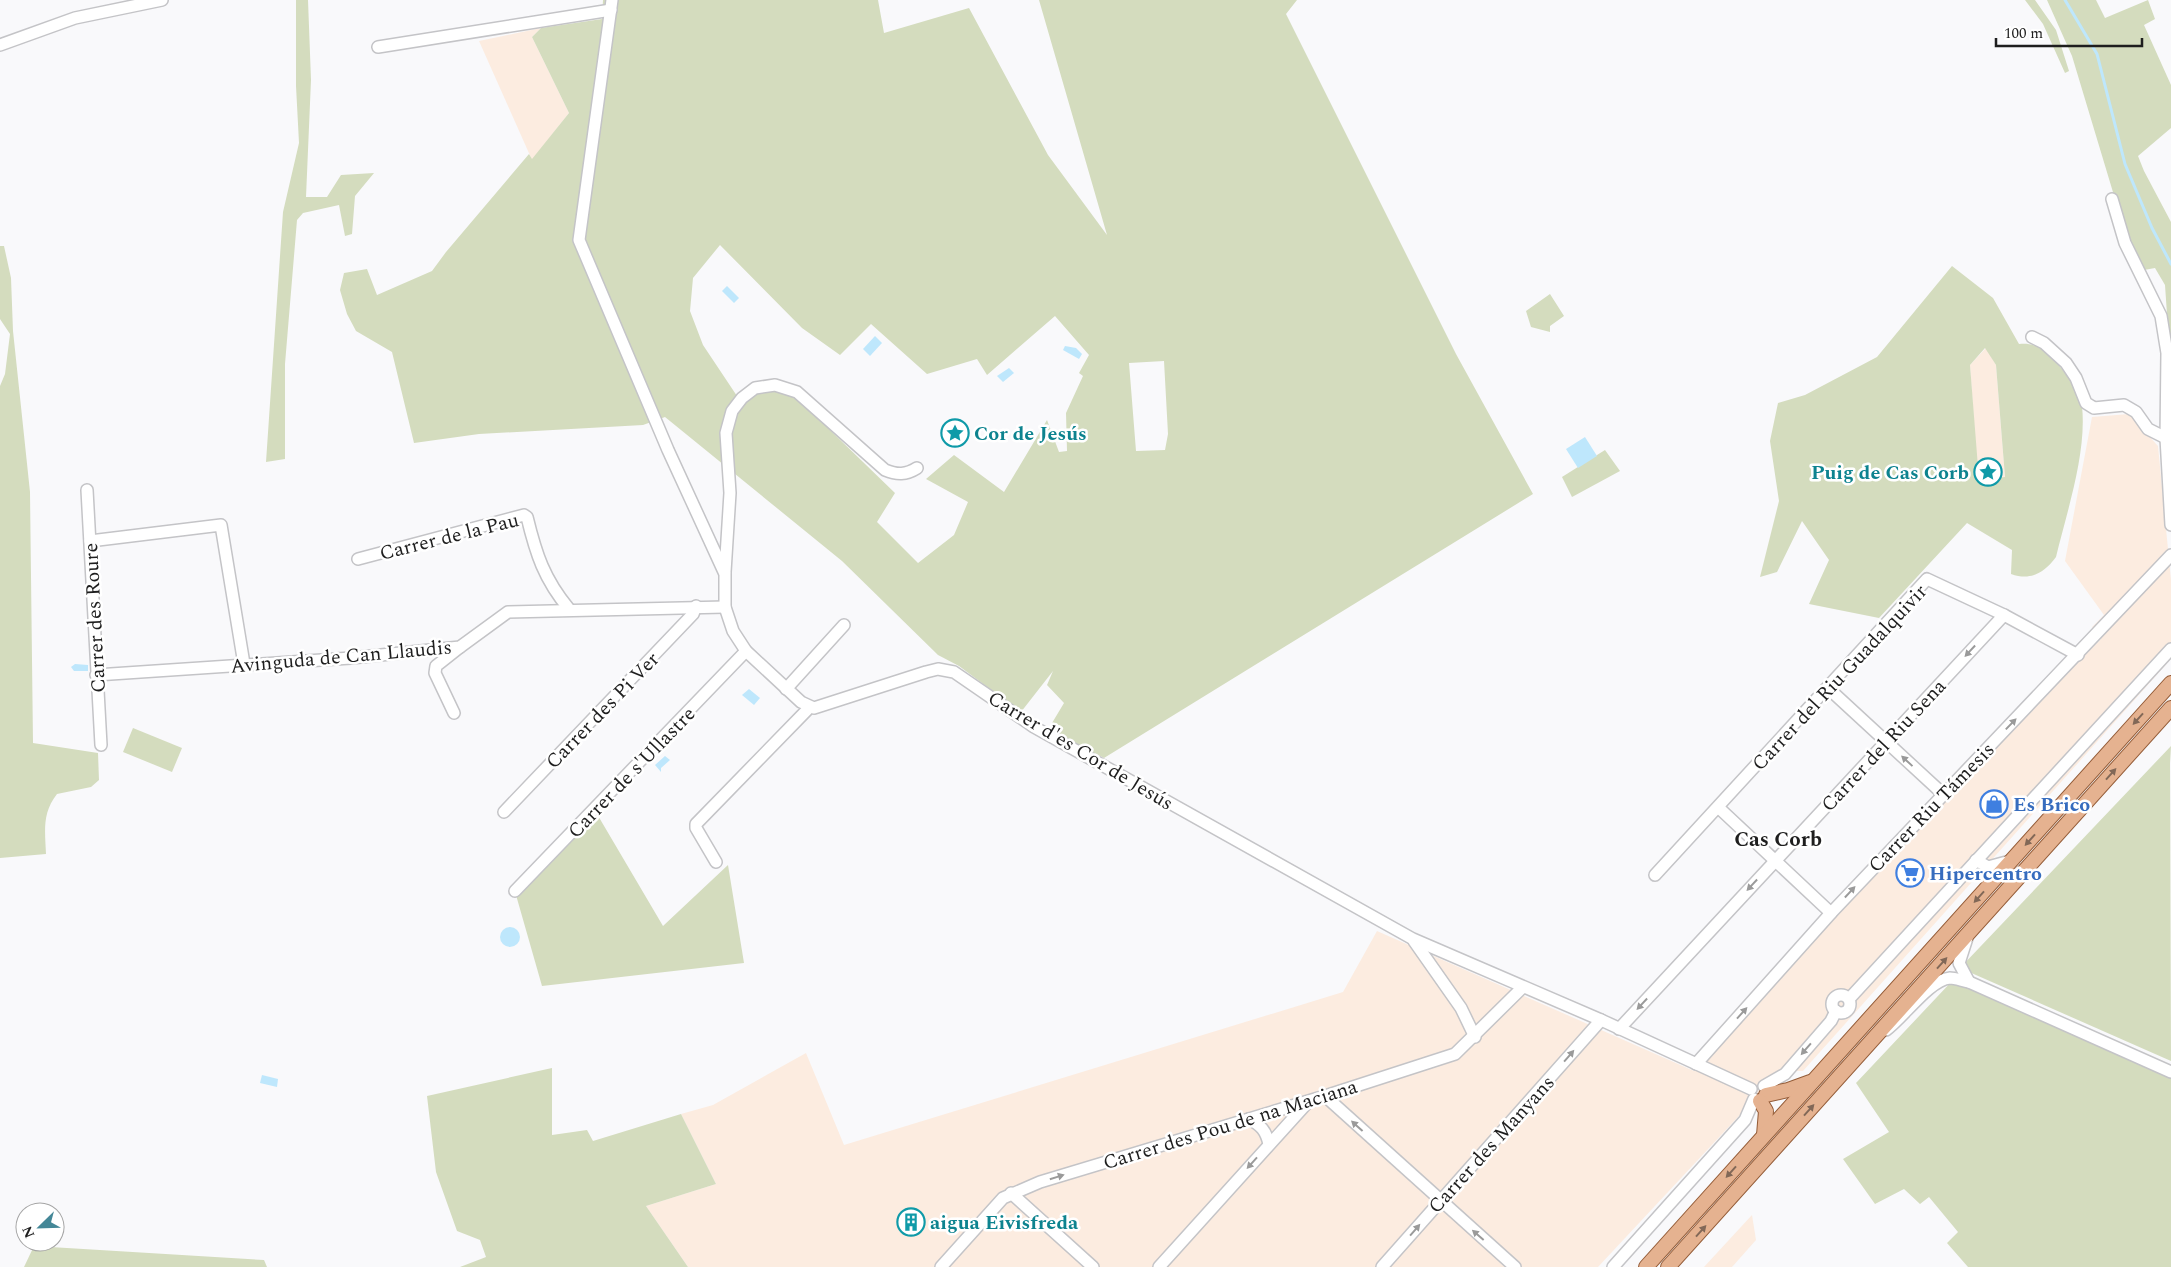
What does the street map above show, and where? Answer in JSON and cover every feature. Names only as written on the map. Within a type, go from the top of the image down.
[{"type":"main road","points":[[1646,1267],[2171,683]]},
{"type":"main road","points":[[1668,1267],[2171,708]]},
{"type":"main road","points":[[1764,1136],[1766,1111],[1759,1094],[1796,1088],[1815,1079]]},
{"type":"street","points":[[0,46],[75,18],[162,0]]},
{"type":"street","points":[[378,47],[612,5],[579,240],[650,408],[725,574]]},
{"type":"street","points":[[2112,199],[2125,243],[2161,316],[2167,354],[2166,438],[2171,525]]},
{"type":"street","points":[[2032,337],[2044,343],[2066,363],[2076,378],[2086,403],[2094,408],[2124,405],[2136,412],[2148,429],[2166,438]]},
{"type":"street","points":[[716,862],[696,828],[696,824],[809,708],[746,651],[733,630],[725,607],[730,493],[726,433],[732,411],[742,398],[755,388],[775,385],[797,392],[885,470],[895,474],[908,474],[917,468]]},
{"type":"street","name":"Carrer des Roure","points":[[87,490],[101,745]]},
{"type":"street","name":"Carrer de la Pau","points":[[358,559],[524,515],[528,517],[535,552],[542,568],[557,594],[569,609]]},
{"type":"street","points":[[90,541],[221,525],[244,664]]},
{"type":"street","name":"Carrer Riu Támesis","points":[[1696,1064],[1831,913],[2171,555]]},
{"type":"street","name":"Carrer del Riu Guadalquivir","points":[[1655,875],[1927,579],[2004,615],[2078,655]]},
{"type":"street","name":"Avinguda de Can Llaudis","points":[[96,675],[351,658],[460,647],[508,612],[696,606],[725,607]]},
{"type":"street","name":"Carrer des Pi Ver","points":[[504,812],[694,614],[696,606]]},
{"type":"street","name":"Carrer del Riu Sena","points":[[1620,1029],[1885,741],[2004,615]]},
{"type":"street","points":[[786,689],[844,625]]},
{"type":"street","points":[[454,713],[436,673],[436,666],[460,647]]},
{"type":"street","points":[[1612,1267],[1745,1120],[1759,1094],[1785,1074],[1831,1021],[1836,1011],[1844,1012],[1849,1009],[1849,999],[2171,649]]},
{"type":"street","name":"Carrer de s'Ullastre","points":[[515,891],[746,651]]},
{"type":"street","name":"Carrer d'es Cor de Jesús","points":[[809,708],[820,708],[938,669],[954,672],[1034,727],[1413,939],[1601,1020],[1696,1064]]},
{"type":"street","points":[[1828,688],[1943,794]]},
{"type":"street","points":[[1718,808],[1831,913]]},
{"type":"street","points":[[1976,860],[1988,867],[2012,860]]},
{"type":"street","points":[[1969,982],[1959,962],[1962,947],[1970,932]]},
{"type":"street","points":[[1413,939],[1461,1008],[1475,1037]]},
{"type":"street","points":[[1873,1040],[1900,1020],[1933,984],[1950,978],[1969,982],[2171,1072]]},
{"type":"street","name":"Carrer des Pou de na Maciana","points":[[941,1267],[998,1204],[1011,1193],[1040,1182],[1309,1101],[1455,1054],[1475,1037],[1523,987]]},
{"type":"street","name":"Carrer des Manyans","points":[[1382,1267],[1601,1020]]},
{"type":"street","points":[[1696,1064],[1759,1094]]},
{"type":"street","points":[[1325,1096],[1515,1267]]},
{"type":"street","points":[[1159,1267],[1309,1101]]},
{"type":"street","points":[[1249,1119],[1264,1129],[1269,1144]]},
{"type":"street","points":[[1011,1193],[1093,1267]]},
{"type":"shaded area","points":[[541,28],[532,37],[569,113],[532,160],[479,41]]},
{"type":"shaded area","points":[[1986,348],[1996,365],[2005,478],[1978,480],[1970,365]]},
{"type":"shaded area","points":[[2129,414],[2158,446],[2171,580],[2171,659],[1803,1071],[1781,1071],[1598,1267],[688,1267],[646,1206],[716,1184],[681,1114],[713,1105],[806,1053],[844,1145],[1343,992],[1377,931],[1694,1071],[1874,871],[2101,639],[2092,627],[2104,615],[2065,561],[2092,417]]},
{"type":"shaded area","points":[[1752,1215],[1756,1240],[1732,1267],[1704,1267]]},
{"type":"green space","points":[[296,0],[308,0],[311,80],[306,197],[327,197],[341,175],[374,173],[355,196],[352,234],[345,236],[339,205],[303,213],[297,220],[285,364],[285,459],[266,462],[283,212],[299,143],[296,86]]},
{"type":"green space","points":[[603,0],[878,0],[884,33],[969,8],[1048,155],[1107,235],[1039,0],[1297,0],[1286,14],[1456,354],[1533,494],[1104,758],[1055,733],[1052,723],[1064,703],[1047,685],[1053,671],[1021,712],[959,666],[938,655],[842,561],[665,417],[643,425],[479,434],[414,443],[392,352],[356,331],[347,314],[340,290],[344,273],[367,269],[377,295],[432,271],[529,154],[532,159],[569,113],[532,37],[541,28],[602,19]],"holes":[[[720,245],[802,328],[840,355],[871,324],[927,374],[977,359],[987,375],[1055,316],[1089,355],[1079,373],[1083,376],[1066,413],[1067,451],[1059,452],[1047,420],[1004,492],[954,455],[926,479],[968,502],[954,535],[918,563],[877,522],[895,493],[798,399],[780,390],[759,392],[743,405],[703,345],[690,311],[693,278]],[[1164,361],[1168,434],[1165,450],[1136,451],[1129,363]]]},
{"type":"green space","points":[[2025,0],[2035,0],[2056,30],[2069,71],[2065,73],[2043,24]]},
{"type":"green space","points":[[2047,0],[2096,0],[2105,18],[2148,0],[2155,19],[2144,25],[2171,85],[2171,128],[2138,156],[2171,222],[2171,373],[2165,285],[2155,268],[2144,270],[2128,242],[2072,56]]},
{"type":"green space","points":[[0,246],[4,246],[11,278],[13,331],[30,492],[33,743],[98,753],[99,780],[91,787],[57,794],[52,801],[47,815],[45,830],[46,854],[0,858],[0,386],[5,374],[10,334],[0,319]]},
{"type":"green space","points":[[1952,266],[1993,298],[2019,344],[2031,344],[2041,348],[2061,368],[2081,400],[2082,443],[2075,482],[2056,557],[2042,571],[2025,577],[2011,574],[2012,550],[1967,523],[1879,618],[1809,604],[1829,560],[1802,521],[1777,572],[1760,577],[1779,501],[1770,441],[1778,403],[1805,395],[1877,357]],"holes":[[[1985,348],[1996,365],[2005,477],[1979,480],[1970,365]]]},
{"type":"green space","points":[[1550,294],[1564,316],[1550,326],[1550,332],[1531,327],[1526,311]]},
{"type":"green space","points":[[1605,450],[1620,471],[1572,497],[1562,477]]},
{"type":"green space","points":[[133,728],[182,748],[172,772],[123,752]]},
{"type":"green space","points":[[2171,746],[2170,763],[2171,1061],[1960,968]]},
{"type":"green space","points":[[597,814],[663,926],[728,865],[744,963],[542,986],[516,895]]},
{"type":"green space","points":[[1953,980],[2171,1071],[2171,1267],[1968,1267],[1947,1243],[1958,1232],[1929,1197],[1920,1204],[1904,1189],[1875,1204],[1843,1159],[1889,1132],[1856,1083]]},
{"type":"green space","points":[[552,1068],[552,1135],[587,1130],[593,1141],[681,1114],[716,1184],[646,1206],[688,1267],[460,1267],[486,1257],[480,1240],[457,1231],[436,1172],[427,1096]]},
{"type":"green space","points":[[65,1248],[264,1260],[267,1267],[24,1267],[31,1252],[65,1252]]},
{"type":"water","points":[[727,286],[739,298],[734,303],[722,291]]},
{"type":"water","points":[[875,336],[882,343],[870,356],[863,349]]},
{"type":"water","points":[[1065,346],[1076,348],[1082,354],[1079,359],[1063,350]]},
{"type":"water","points":[[1009,368],[1014,373],[1003,382],[997,376]]},
{"type":"water","points":[[1585,437],[1597,456],[1578,468],[1566,449]]},
{"type":"water","points":[[75,664],[88,665],[88,671],[74,671],[71,667]]},
{"type":"water","points":[[749,689],[760,698],[754,705],[742,695]]},
{"type":"water","points":[[665,756],[670,760],[661,768],[661,772],[655,765]]},
{"type":"water","points":[[510,927],[517,930],[520,937],[517,944],[510,947],[503,944],[500,937],[503,930]]},
{"type":"water","points":[[262,1075],[278,1079],[277,1087],[260,1083]]},
{"type":"waterway","points":[[2065,0],[2097,54],[2125,164],[2152,228],[2171,264]]},
{"type":"place","name":"Cor de Jesús","points":[[955,433]]},
{"type":"place","name":"Puig de Cas Corb","points":[[1988,472]]},
{"type":"place","name":"Es Brico","points":[[1994,804]]},
{"type":"place","name":"Hipercentro","points":[[1910,873]]},
{"type":"place","name":"aigua Eivisfreda","points":[[911,1222]]},
{"type":"district","name":"Cas Corb","points":[[1778,839]]}]
